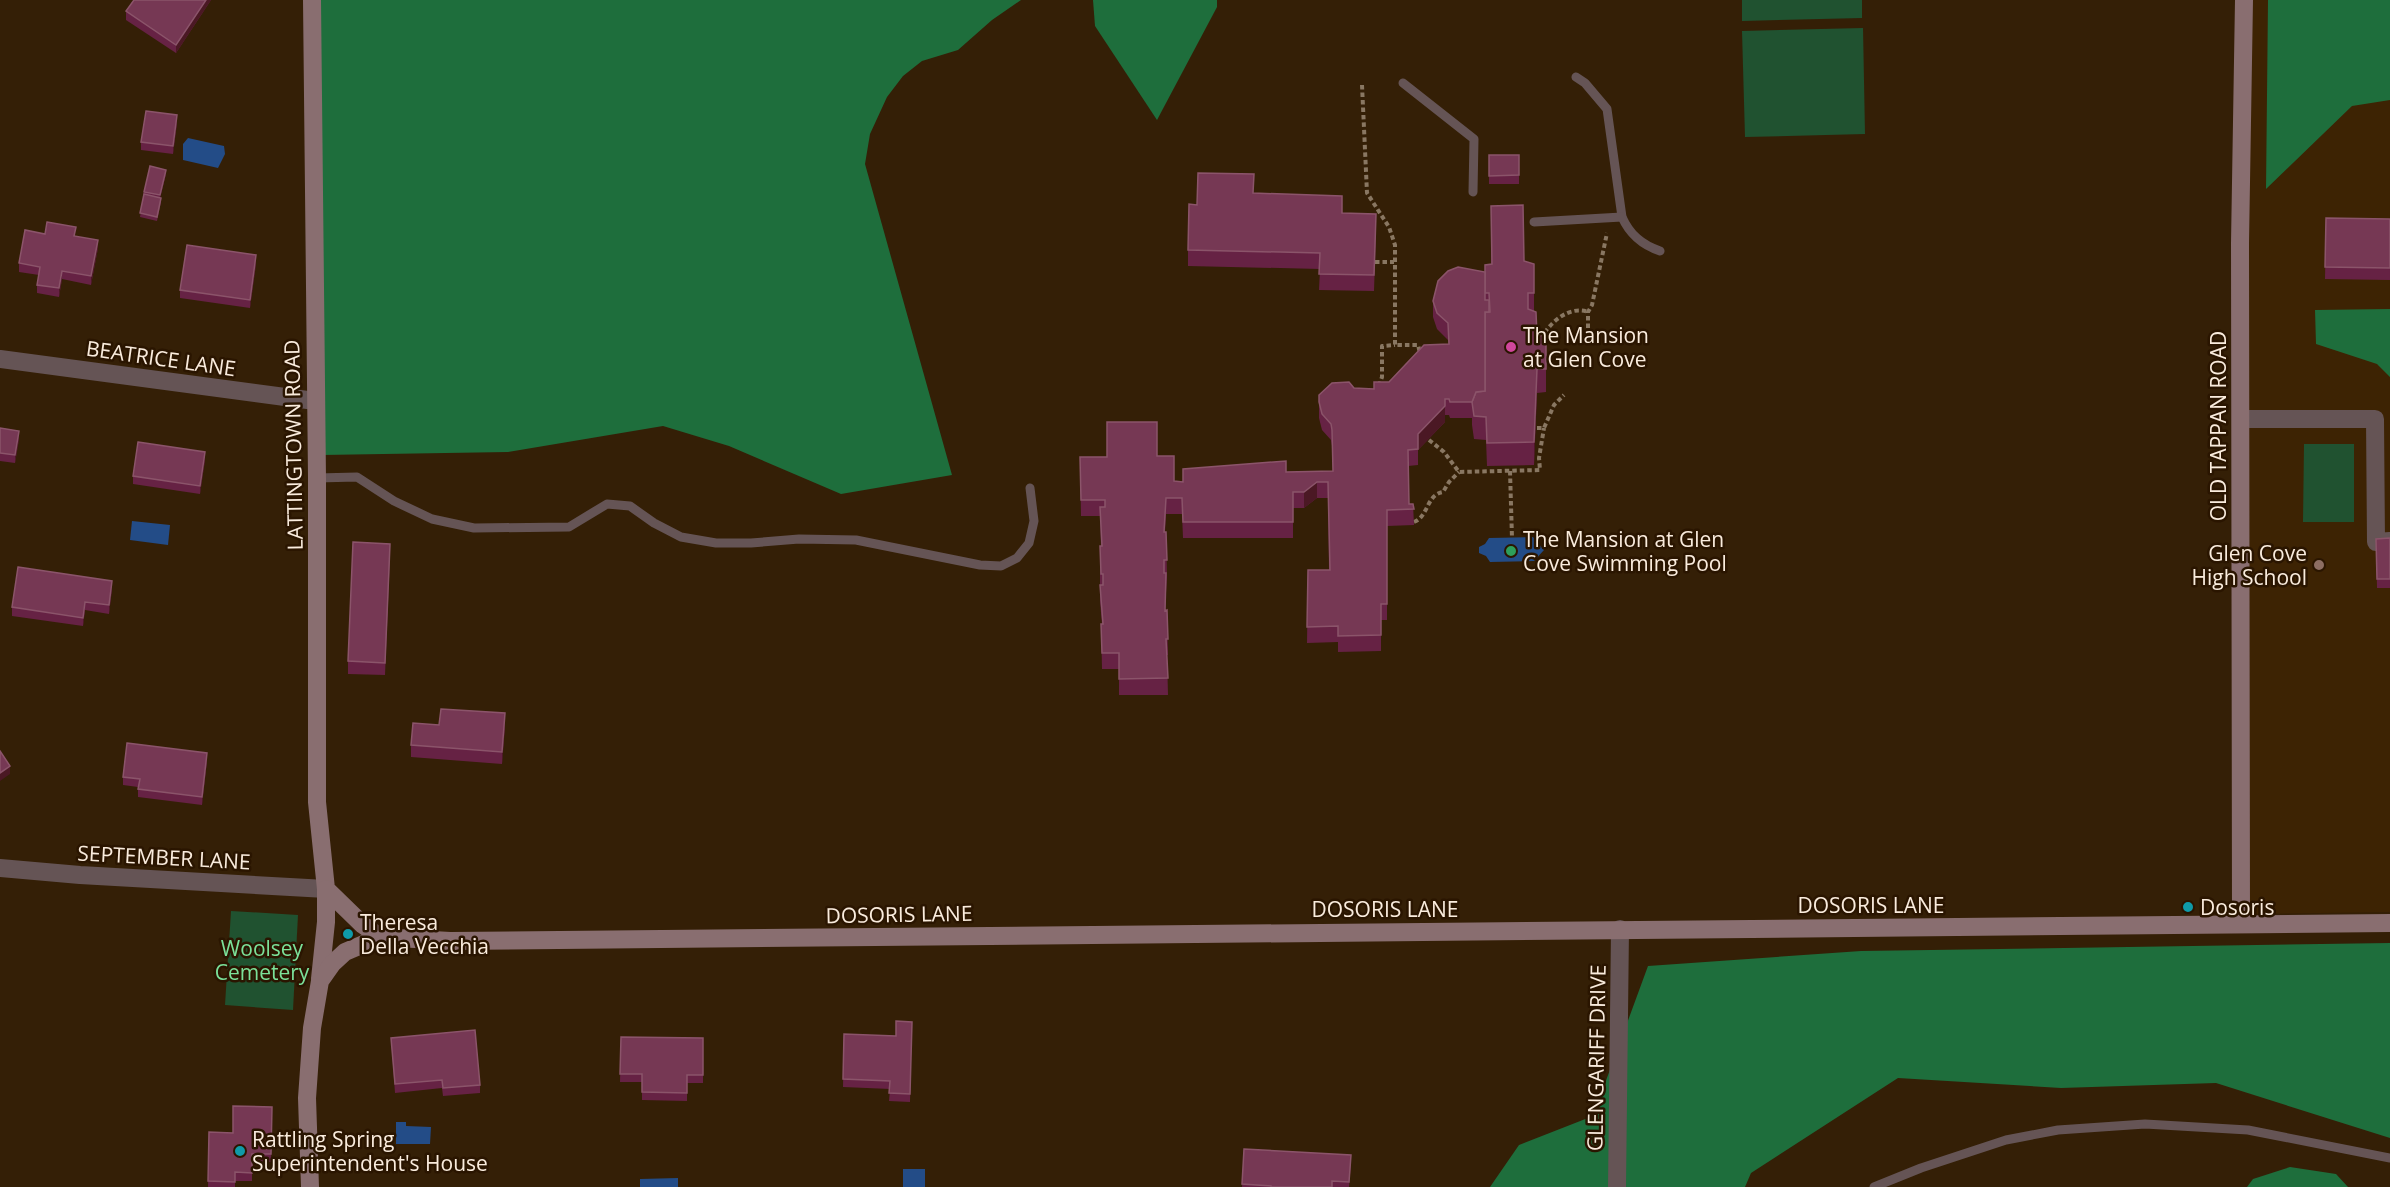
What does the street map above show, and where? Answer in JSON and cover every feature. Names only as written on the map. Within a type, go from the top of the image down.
[{"type":"street","name":"LATTINGTOWN ROAD","points":[[310,1187],[307,1098],[312,1028],[326,922],[326,889],[317,802],[317,478],[312,0]]},
{"type":"street","name":"OLD TAPPAN ROAD","points":[[2241,924],[2240,243],[2244,0]]},
{"type":"street","name":"BEATRICE LANE","points":[[0,359],[315,401]]},
{"type":"street","points":[[2241,419],[2375,419],[2383,461],[2376,542],[2390,541]]},
{"type":"street","name":"SEPTEMBER LANE","points":[[0,868],[80,875],[326,889]]},
{"type":"street","points":[[326,889],[363,925],[380,937]]},
{"type":"street","name":"DOSORIS LANE","points":[[380,937],[462,941],[2390,923]]},
{"type":"street","name":"GLENGARIFF DRIVE","points":[[1617,1187],[1620,929]]},
{"type":"street","name":"LATTINGTOWN ROAD","points":[[320,981],[332,964],[345,952],[380,937]]},
{"type":"lane","points":[[1576,77],[1585,83],[1607,109],[1622,217],[1632,234],[1641,242],[1660,251]]},
{"type":"lane","points":[[1403,83],[1474,139],[1473,192]]},
{"type":"lane","points":[[1534,222],[1622,217]]},
{"type":"lane","points":[[317,478],[357,477],[394,501],[432,519],[474,528],[569,527],[607,504],[630,506],[654,523],[681,537],[716,543],[799,539],[856,540],[980,565],[1001,566],[1017,558],[1029,543],[1034,521],[1030,488]]},
{"type":"lane","points":[[1874,1187],[1921,1167],[2006,1140],[2058,1130],[2145,1124],[2248,1130],[2390,1158]]},
{"type":"path","points":[[1362,85],[1366,193],[1394,238],[1395,345]]},
{"type":"path","points":[[1588,328],[1588,312],[1592,305],[1610,217]]},
{"type":"path","points":[[1375,262],[1394,262]]},
{"type":"path","points":[[1538,345],[1548,328],[1563,316],[1576,310],[1588,312]]},
{"type":"path","points":[[1375,389],[1382,380],[1382,346],[1418,345],[1424,362]]},
{"type":"path","points":[[1414,522],[1422,518],[1431,499],[1437,493],[1443,492],[1459,472],[1540,470],[1544,428],[1554,405],[1564,395]]},
{"type":"path","points":[[1537,428],[1544,428]]},
{"type":"path","points":[[1429,440],[1444,452],[1459,472]]},
{"type":"path","points":[[1510,471],[1512,538]]},
{"type":"shaded area","name":"Glen Cove High School","points":[[2252,0],[2390,0],[2390,912],[2249,914],[2248,218]]},
{"type":"green space","points":[[318,0],[1021,0],[992,20],[958,50],[922,61],[903,76],[887,97],[870,134],[865,164],[952,475],[841,494],[729,446],[663,426],[508,452],[322,455]]},
{"type":"green space","points":[[1093,0],[1217,0],[1217,7],[1157,120],[1095,26]]},
{"type":"green space","points":[[1742,0],[1862,0],[1862,18],[1742,21]]},
{"type":"green space","points":[[2268,0],[2390,0],[2390,100],[2352,106],[2266,189]]},
{"type":"green space","points":[[1863,28],[1865,134],[1745,137],[1742,31]]},
{"type":"green space","points":[[2390,309],[2390,377],[2377,364],[2316,344],[2315,310]]},
{"type":"green space","points":[[2304,444],[2354,444],[2354,522],[2303,522]]},
{"type":"green space","name":"Woolsey Cemetery","points":[[231,911],[298,915],[293,1010],[225,1005]]},
{"type":"green space","points":[[2390,943],[2390,1138],[2216,1083],[2061,1088],[1898,1078],[1751,1173],[1745,1187],[1490,1187],[1519,1145],[1593,1116],[1648,966],[1861,951]]},
{"type":"green space","points":[[2290,1167],[2336,1174],[2348,1187],[2247,1187],[2253,1179]]},
{"type":"water","points":[[188,138],[224,146],[225,154],[218,168],[183,160],[183,144]]},
{"type":"water","points":[[132,521],[170,525],[168,545],[130,540]]},
{"type":"water","name":"The Mansion at Glen Cove Swimming Pool","points":[[1533,537],[1544,550],[1534,561],[1490,562],[1486,556],[1479,553],[1479,547],[1489,538]]},
{"type":"water","points":[[396,1122],[406,1122],[406,1126],[431,1127],[430,1144],[396,1144]]},
{"type":"water","points":[[903,1169],[925,1169],[925,1187],[903,1187]]},
{"type":"water","points":[[678,1178],[678,1187],[640,1187],[640,1179]]},
{"type":"building","points":[[134,0],[206,0],[176,45],[126,11]]},
{"type":"building","points":[[146,111],[177,115],[173,146],[141,142]]},
{"type":"building","points":[[1489,155],[1519,155],[1519,175],[1489,176]]},
{"type":"building","points":[[150,166],[166,170],[160,195],[144,192]]},
{"type":"building","points":[[1198,173],[1254,174],[1253,193],[1342,196],[1342,213],[1376,214],[1374,275],[1319,274],[1320,253],[1188,250],[1189,204],[1197,205]]},
{"type":"building","points":[[144,194],[161,198],[157,217],[140,213]]},
{"type":"building","name":"The Mansion at Glen Cove","points":[[1523,205],[1524,261],[1534,264],[1534,293],[1528,293],[1528,309],[1536,312],[1537,336],[1546,336],[1546,369],[1537,369],[1534,442],[1487,443],[1486,417],[1474,416],[1472,402],[1476,392],[1485,391],[1485,312],[1490,312],[1489,293],[1485,293],[1485,265],[1492,264],[1491,206]]},
{"type":"building","points":[[2326,218],[2390,219],[2390,268],[2325,267]]},
{"type":"building","points":[[47,222],[76,227],[74,236],[98,240],[91,276],[62,271],[59,288],[37,285],[40,267],[19,263],[25,230],[45,234]]},
{"type":"building","points":[[187,245],[256,255],[250,300],[180,290]]},
{"type":"building","points":[[1458,267],[1485,272],[1485,300],[1489,300],[1489,312],[1485,312],[1485,391],[1476,392],[1472,402],[1450,402],[1449,399],[1445,399],[1445,406],[1418,434],[1418,449],[1408,450],[1409,504],[1413,504],[1414,509],[1387,510],[1387,604],[1381,604],[1381,635],[1338,636],[1338,626],[1307,627],[1308,570],[1330,570],[1328,482],[1317,482],[1304,492],[1293,492],[1293,522],[1183,522],[1182,498],[1166,498],[1164,532],[1166,532],[1167,560],[1164,560],[1164,573],[1166,573],[1168,678],[1119,679],[1119,653],[1102,653],[1101,624],[1103,624],[1100,585],[1103,585],[1103,574],[1101,574],[1100,507],[1105,507],[1105,500],[1081,500],[1080,457],[1107,457],[1107,422],[1157,422],[1157,456],[1174,456],[1174,481],[1183,482],[1183,469],[1286,461],[1286,472],[1333,471],[1331,424],[1322,414],[1319,395],[1332,383],[1349,382],[1354,388],[1374,389],[1374,382],[1389,382],[1424,345],[1449,344],[1448,323],[1437,313],[1433,301],[1438,281],[1448,271]]},
{"type":"building","points":[[0,428],[19,431],[15,455],[0,453]]},
{"type":"building","points":[[138,442],[205,452],[200,486],[133,476]]},
{"type":"building","points":[[2390,538],[2390,579],[2377,579],[2376,539]]},
{"type":"building","points":[[353,542],[390,544],[385,663],[348,661]]},
{"type":"building","points":[[18,567],[112,581],[109,605],[85,602],[83,618],[12,607]]},
{"type":"building","points":[[441,709],[505,713],[502,752],[411,745],[413,723],[439,725]]},
{"type":"building","points":[[127,743],[207,753],[202,797],[138,789],[140,779],[123,777]]},
{"type":"building","points":[[0,751],[10,766],[0,773]]},
{"type":"building","points":[[896,1021],[912,1022],[910,1094],[889,1093],[890,1081],[843,1079],[844,1034],[896,1036]]},
{"type":"building","points":[[475,1030],[480,1085],[443,1088],[442,1080],[395,1084],[391,1038]]},
{"type":"building","points":[[621,1037],[703,1038],[703,1075],[687,1075],[687,1093],[642,1092],[642,1074],[620,1074]]},
{"type":"building","name":"Rattling Spring Superintendent's House","points":[[233,1106],[272,1107],[271,1154],[252,1154],[252,1173],[235,1172],[235,1182],[208,1181],[209,1132],[233,1133]]},
{"type":"building","points":[[1244,1149],[1351,1155],[1349,1182],[1332,1181],[1332,1187],[1271,1187],[1242,1184]]},
{"type":"place","name":"The Mansion at Glen Cove","points":[[1511,347]]},
{"type":"place","name":"The Mansion at Glen Cove Swimming Pool","points":[[1511,551]]},
{"type":"place","name":"Glen Cove High School","points":[[2319,565]]},
{"type":"place","name":"Dosoris","points":[[2188,907]]},
{"type":"place","name":"Theresa Della Vecchia","points":[[348,934]]},
{"type":"place","name":"Rattling Spring Superintendent's House","points":[[240,1151]]}]
